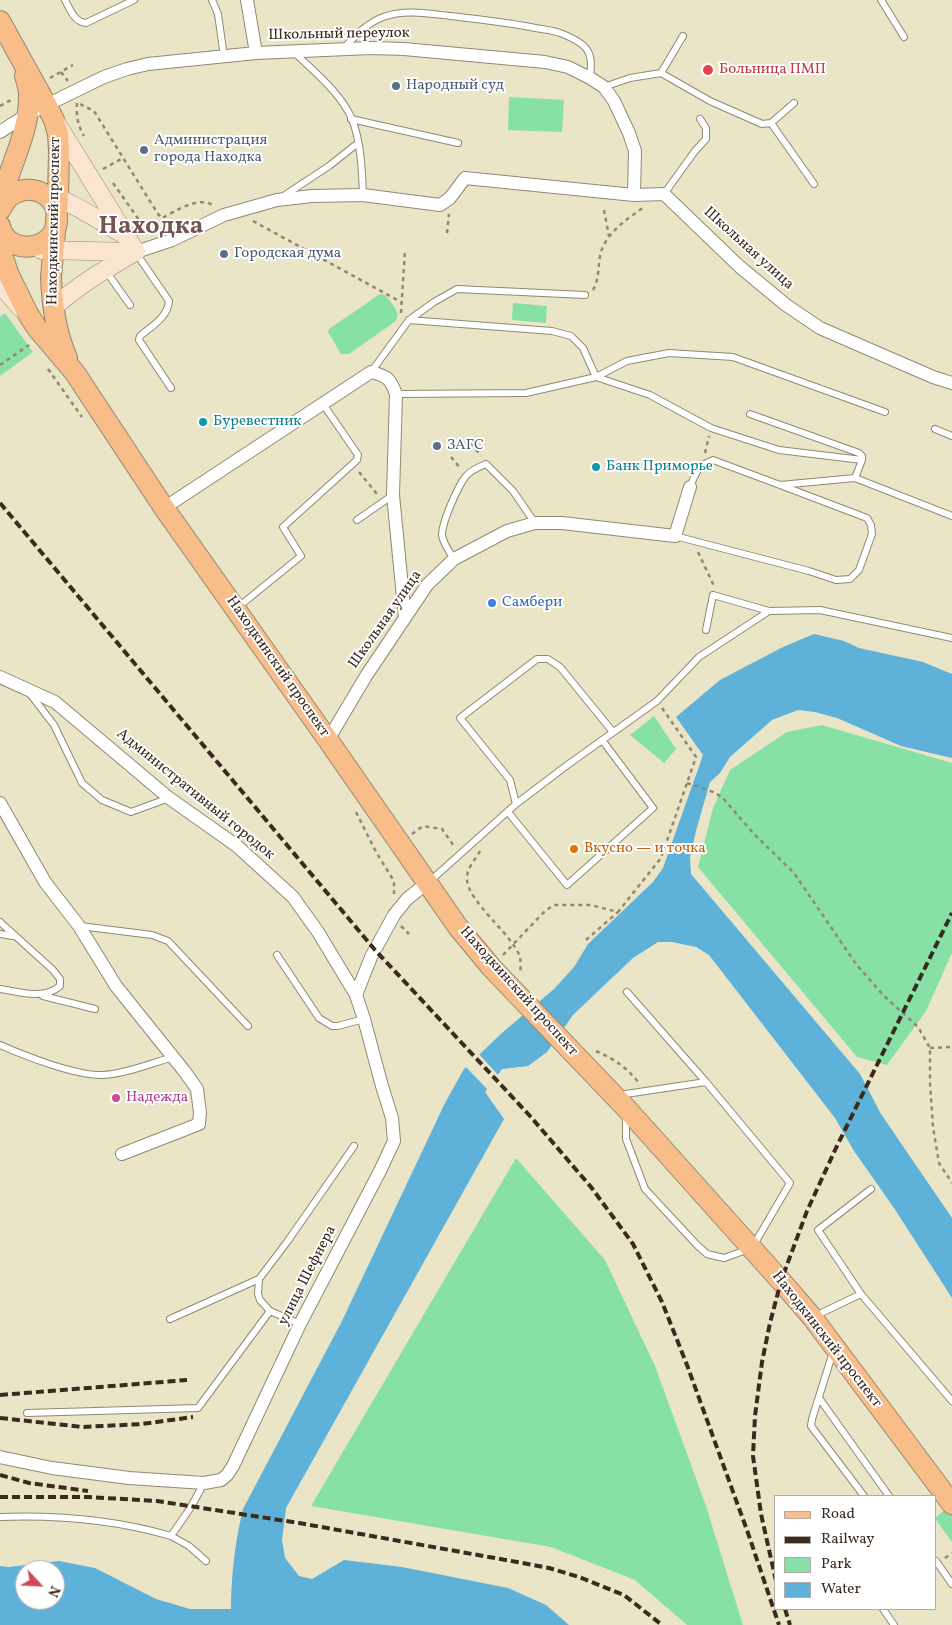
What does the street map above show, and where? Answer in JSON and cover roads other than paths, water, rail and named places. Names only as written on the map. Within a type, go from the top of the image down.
[{"type":"main road","name":"Находкинский проспект","points":[[0,20],[50,113],[58,134],[58,198],[51,277],[53,308],[64,350],[75,373],[164,508],[458,927],[491,967],[518,985],[585,1054],[620,1102],[812,1317],[952,1504]]},
{"type":"main road","name":"Находкинский проспект","points":[[0,210],[2,185],[25,130],[28,114],[29,94],[25,74],[14,46]]},
{"type":"main road","points":[[0,210],[9,196],[25,189],[42,193],[49,199],[57,216],[56,225],[47,240],[39,245],[30,247],[21,247],[13,243],[6,238],[0,226]]},
{"type":"main road","name":"Находкинский проспект","points":[[0,249],[9,275],[28,314],[34,336],[75,373]]},
{"type":"street","points":[[247,0],[256,53]]},
{"type":"street","name":"Школьный переулок","points":[[0,132],[28,114],[50,113],[77,97],[104,77],[148,64],[256,53],[371,48],[404,49],[544,62],[568,67],[590,78],[604,88],[614,101],[635,151],[634,195]]},
{"type":"street","points":[[50,113],[136,252]]},
{"type":"street","points":[[53,308],[69,293],[136,252],[172,240],[230,214],[277,200],[312,196],[363,195],[440,205],[450,198],[466,178],[634,195],[664,194]]},
{"type":"street","points":[[2,185],[34,190],[58,198],[125,236]]},
{"type":"street","name":"Школьная улица","points":[[664,194],[740,268],[786,305],[820,328],[933,377],[952,383]]},
{"type":"street","points":[[0,239],[21,247],[54,251],[136,252]]},
{"type":"street","points":[[0,284],[34,336]]},
{"type":"street","points":[[164,508],[371,372],[382,374],[391,381],[396,394],[388,498],[405,618]]},
{"type":"street","points":[[675,536],[690,487]]},
{"type":"street","name":"Школьная улица","points":[[328,740],[366,676],[427,585],[454,560],[507,531],[535,523],[562,523],[675,536]]},
{"type":"street","name":"Административный городок","points":[[0,677],[29,692],[55,702],[169,798],[237,846],[293,897],[318,932],[356,995]]},
{"type":"street","points":[[0,803],[45,882],[79,926],[116,986],[197,1089],[200,1113],[199,1124],[122,1154]]},
{"type":"street","points":[[356,995],[371,957],[394,915],[407,899],[427,884]]},
{"type":"street","name":"улица Шефнера","points":[[0,1457],[52,1468],[129,1478],[204,1484],[221,1480],[227,1475],[300,1324],[394,1141],[392,1118],[356,995]]},
{"type":"lane","points":[[65,0],[76,19],[86,23],[134,0]]},
{"type":"lane","points":[[212,0],[218,14],[224,57]]},
{"type":"lane","points":[[881,0],[904,37]]},
{"type":"lane","points":[[343,49],[359,31],[386,16],[396,14],[413,12],[500,21],[559,32],[574,39],[589,52],[592,62],[590,78]]},
{"type":"lane","points":[[661,73],[683,36]]},
{"type":"lane","points":[[294,52],[338,96],[351,118],[358,143],[363,195]]},
{"type":"lane","points":[[604,88],[630,78],[661,73],[710,101],[762,124],[772,123],[794,103]]},
{"type":"lane","points":[[351,118],[458,143]]},
{"type":"lane","points":[[664,194],[706,139],[706,128],[700,120]]},
{"type":"lane","points":[[772,123],[814,184]]},
{"type":"lane","points":[[277,200],[329,166],[358,143]]},
{"type":"lane","points":[[136,252],[169,301],[169,308],[165,315],[140,336],[139,340],[171,388]]},
{"type":"lane","points":[[105,270],[130,305]]},
{"type":"lane","points":[[371,372],[409,320],[434,302],[457,289],[585,295]]},
{"type":"lane","points":[[409,320],[552,331],[571,336],[583,348],[596,377],[650,395],[711,428],[779,450],[862,460]]},
{"type":"lane","points":[[396,394],[526,393],[596,377],[627,361],[668,353],[734,357],[886,412]]},
{"type":"lane","points":[[236,609],[301,556],[282,527],[357,460],[358,456],[323,404]]},
{"type":"lane","points":[[750,414],[859,453],[862,456],[862,460],[855,478]]},
{"type":"lane","points":[[935,429],[952,436]]},
{"type":"lane","points":[[675,536],[809,571],[836,580],[850,579],[859,570],[872,534],[872,525],[867,518],[713,460],[703,464],[695,474],[690,487]]},
{"type":"lane","points":[[454,560],[446,547],[442,535],[448,511],[466,477],[473,470],[486,464],[513,491],[535,523]]},
{"type":"lane","points":[[780,485],[855,478],[952,516]]},
{"type":"lane","points":[[357,520],[388,498]]},
{"type":"lane","points":[[706,630],[713,595],[769,611],[820,610],[952,638]]},
{"type":"lane","points":[[427,884],[516,804],[656,701],[699,657],[769,611]]},
{"type":"lane","points":[[516,804],[510,780],[460,718],[529,665],[537,660],[548,658],[560,667],[613,732]]},
{"type":"lane","points":[[29,692],[54,725],[82,783],[102,800],[131,812],[169,798]]},
{"type":"lane","points":[[508,812],[567,885],[653,808],[602,740]]},
{"type":"lane","points":[[0,922],[53,970],[60,979],[60,986],[53,992],[39,995]]},
{"type":"lane","points":[[79,926],[152,935],[168,941],[248,1026]]},
{"type":"lane","points":[[0,934],[15,936]]},
{"type":"lane","points":[[277,955],[319,1018],[332,1026],[364,1019]]},
{"type":"lane","points":[[0,989],[39,995],[96,1010]]},
{"type":"lane","points":[[627,992],[706,1082],[790,1183],[752,1248],[724,1258],[707,1254],[645,1190],[626,1139],[620,1102],[646,1091],[706,1082]]},
{"type":"lane","points":[[0,1045],[86,1074],[113,1074],[173,1057]]},
{"type":"lane","points":[[170,1319],[259,1279],[354,1146]]},
{"type":"lane","points":[[871,1189],[818,1230],[862,1294],[952,1401]]},
{"type":"lane","points":[[259,1279],[258,1294],[260,1300],[270,1311],[300,1324]]},
{"type":"lane","points":[[812,1317],[862,1294]]},
{"type":"lane","points":[[27,1413],[198,1408],[270,1311]]},
{"type":"lane","points":[[835,1349],[811,1426],[863,1495]]},
{"type":"lane","points":[[819,1398],[888,1495]]},
{"type":"lane","points":[[171,1536],[192,1507],[204,1484]]},
{"type":"lane","points":[[0,1516],[67,1518],[131,1526],[171,1536],[189,1546],[206,1562]]},
{"type":"lane","points":[[937,1562],[952,1584]]},
{"type":"lane","points":[[884,1610],[894,1625]]},
{"type":"water","points":[[814,634],[844,641],[859,648],[923,662],[952,674],[952,758],[901,746],[837,718],[798,710],[772,720],[730,757],[720,773],[710,782],[690,857],[691,874],[860,1074],[881,1114],[952,1218],[952,1298],[894,1208],[854,1151],[835,1118],[709,955],[696,947],[672,942],[658,942],[633,958],[573,1015],[547,1052],[528,1066],[502,1069],[485,1092],[504,1119],[286,1508],[282,1540],[285,1558],[299,1576],[312,1579],[344,1560],[402,1567],[508,1588],[546,1605],[569,1625],[0,1625],[0,1566],[15,1566],[15,1610],[65,1610],[65,1562],[95,1568],[156,1599],[190,1609],[231,1609],[234,1559],[243,1509],[342,1321],[445,1103],[464,1069],[503,1032],[554,989],[574,967],[588,944],[653,882],[663,868],[703,755],[676,717],[720,680],[783,647]]},
{"type":"railway","points":[[0,503],[375,950],[530,1116],[591,1187],[633,1244],[662,1302],[687,1365],[779,1625]]},
{"type":"railway","points":[[774,1572],[761,1514],[753,1456],[755,1416],[762,1362],[781,1281],[807,1211],[836,1148],[952,913]]},
{"type":"railway","points":[[0,1395],[187,1380]]},
{"type":"railway","points":[[0,1418],[83,1427],[142,1424],[193,1417]]},
{"type":"railway","points":[[0,1475],[29,1483],[88,1491]]},
{"type":"railway","points":[[0,1497],[88,1497],[157,1501],[299,1523],[549,1568],[579,1577],[624,1595],[662,1625]]},
{"type":"railway","points":[[785,1610],[790,1625]]},
{"type":"place","name":"Больница ПМП","points":[[708,70]]},
{"type":"place","name":"Народный суд","points":[[396,86]]},
{"type":"place","name":"Администрация города Находка","points":[[144,150]]},
{"type":"place","name":"Городская дума","points":[[224,254]]},
{"type":"place","name":"Буревестник","points":[[203,422]]},
{"type":"place","name":"ЗАГС","points":[[437,446]]},
{"type":"place","name":"Банк Приморье","points":[[596,467]]},
{"type":"place","name":"Самбери","points":[[492,603]]},
{"type":"place","name":"Вкусно — и точка","points":[[574,849]]},
{"type":"place","name":"Надежда","points":[[116,1098]]},
{"type":"district","name":"Находка","points":[[151,228]]}]
